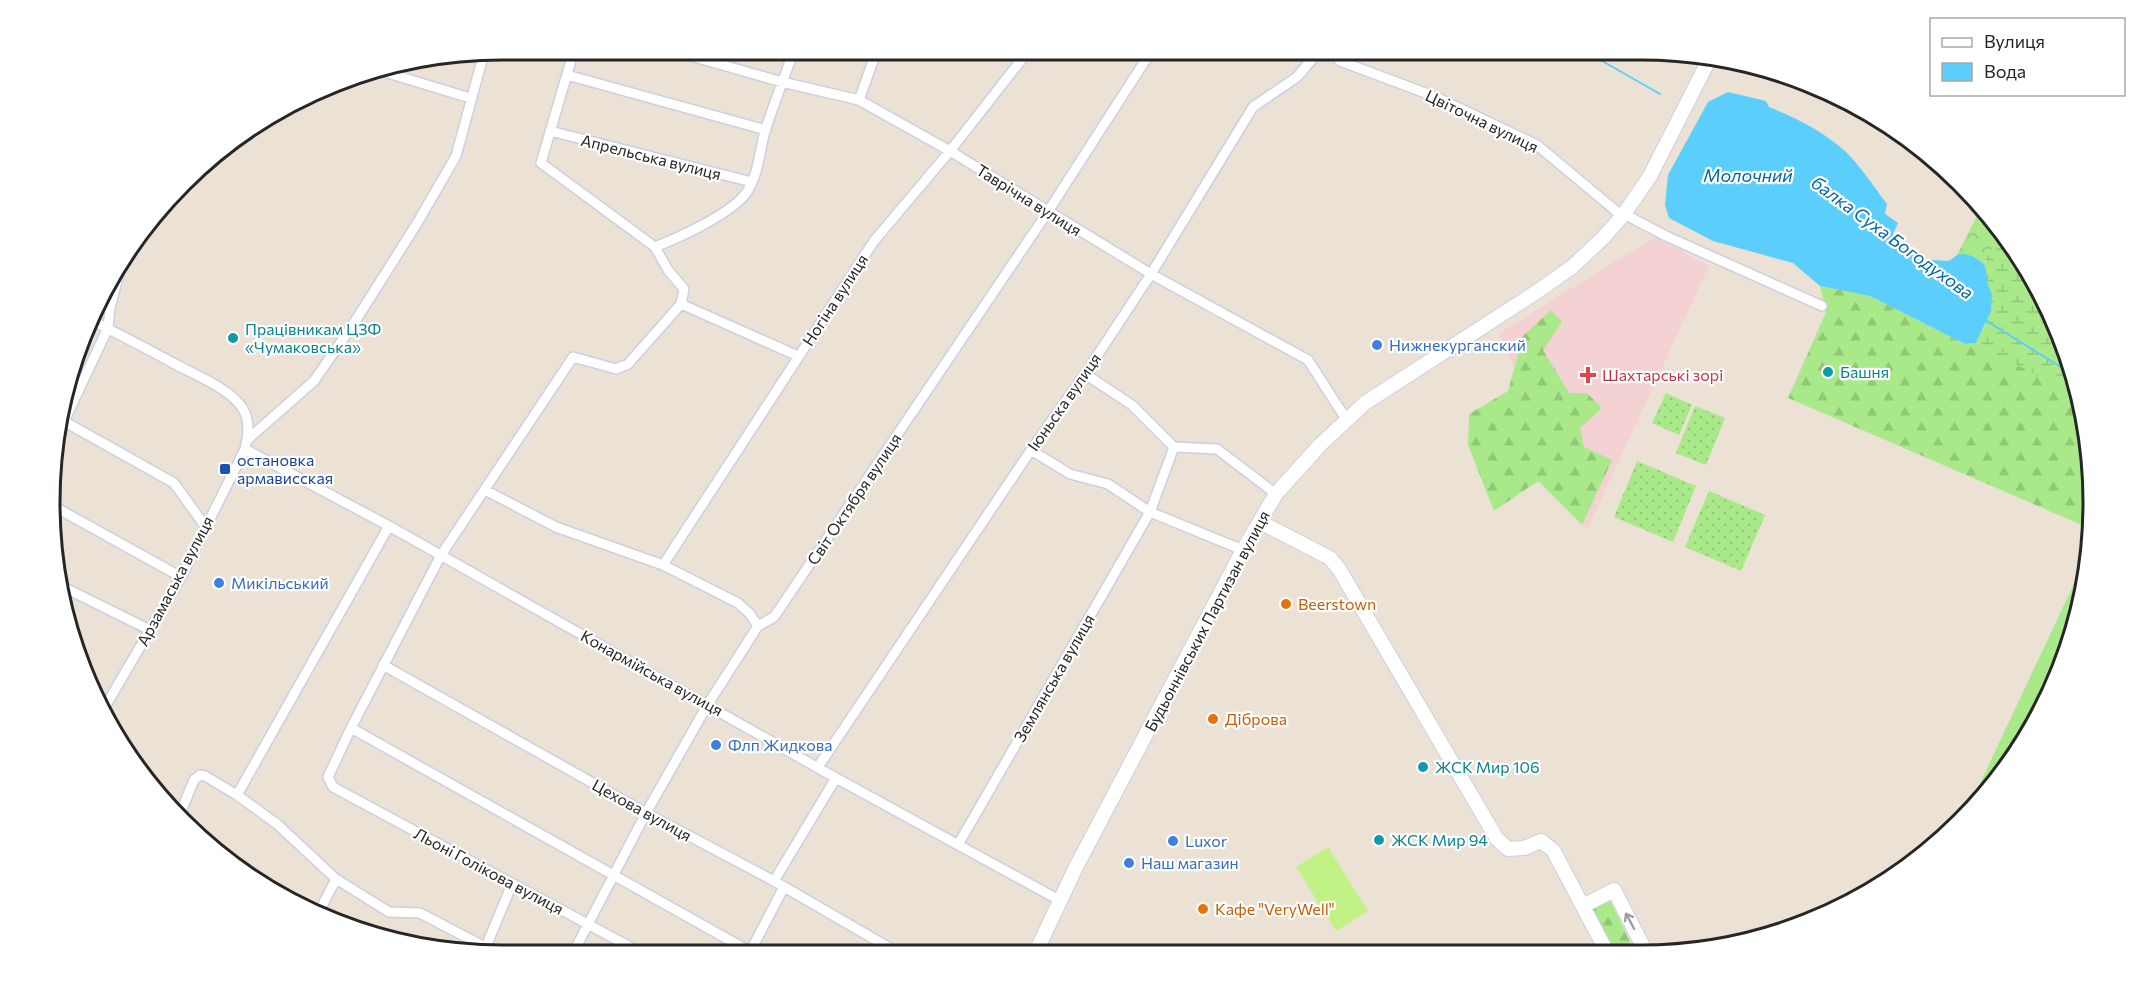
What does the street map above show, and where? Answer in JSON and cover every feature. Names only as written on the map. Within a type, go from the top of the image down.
[{"type":"main road","name":"Будьоннівських Партизан вулиця","points":[[1039,945],[1059,900],[1243,550],[1276,494],[1346,419],[1388,387],[1486,326],[1572,267],[1604,238],[1650,176],[1706,65]]},
{"type":"main road","points":[[1260,522],[1330,558],[1339,569],[1497,839],[1508,849],[1524,848],[1541,841],[1547,844],[1553,850],[1603,945]]},
{"type":"main road","points":[[1583,906],[1614,890],[1642,945]]},
{"type":"street","points":[[571,60],[541,163],[655,247],[668,270],[684,289],[681,304],[628,364],[616,369],[573,357],[441,555],[351,728],[739,945]]},
{"type":"street","name":"Таврічна вулиця","points":[[705,60],[782,82],[859,100],[950,151],[1047,213],[1151,274],[1308,360],[1346,419]]},
{"type":"street","points":[[655,247],[675,239],[718,215],[742,197],[753,182],[766,130],[790,60]]},
{"type":"street","points":[[859,100],[873,60]]},
{"type":"street","name":"Ногіна вулиця","points":[[663,565],[874,241],[950,151],[1021,60]]},
{"type":"street","name":"Світ Октября вулиця","points":[[577,945],[646,813],[708,704],[758,626],[774,617],[1047,213],[1146,60]]},
{"type":"street","name":"Iюньска вулиця","points":[[818,767],[1151,274],[1253,106],[1297,77],[1311,60]]},
{"type":"street","name":"Цвiточна вулиця","points":[[1339,60],[1436,97],[1537,145],[1623,215],[1822,306]]},
{"type":"street","points":[[246,445],[314,381],[416,225],[456,156],[481,61]]},
{"type":"street","points":[[392,74],[470,98]]},
{"type":"street","points":[[567,75],[766,130]]},
{"type":"street","name":"Апрельська вулиця","points":[[550,131],[753,182]]},
{"type":"street","points":[[73,397],[108,328],[115,289]]},
{"type":"street","points":[[681,304],[798,356]]},
{"type":"street","points":[[98,324],[216,386],[239,403],[245,412],[246,445]]},
{"type":"street","points":[[1085,374],[1132,405],[1174,447],[1217,449],[1276,494]]},
{"type":"street","points":[[68,425],[174,483],[205,526]]},
{"type":"street","name":"Конармійська вулиця","points":[[246,445],[1059,900]]},
{"type":"street","name":"Арзамаська вулиця","points":[[108,702],[181,577],[246,445]]},
{"type":"street","name":"Землянська вулиця","points":[[959,843],[1150,512],[1174,447]]},
{"type":"street","points":[[1031,450],[1070,474],[1107,484],[1150,512],[1243,550]]},
{"type":"street","points":[[485,490],[556,527],[663,565],[738,603],[750,614],[758,626]]},
{"type":"street","points":[[60,510],[181,577]]},
{"type":"street","points":[[237,795],[388,525]]},
{"type":"street","points":[[69,590],[150,630]]},
{"type":"street","name":"Цехова вулиця","points":[[383,665],[646,813],[774,881],[884,945]]},
{"type":"street","name":"Льоні Голікова вулиця","points":[[351,728],[328,773],[328,781],[333,787],[627,945]]},
{"type":"street","points":[[183,807],[194,780],[200,775],[205,776],[237,795],[277,824],[336,879],[389,912],[420,914],[471,944]]},
{"type":"street","points":[[774,881],[836,777]]},
{"type":"street","points":[[322,906],[336,879]]},
{"type":"street","points":[[487,944],[512,884]]},
{"type":"street","points":[[757,945],[784,887]]},
{"type":"shaded area","name":"Шахтарські зорі","points":[[1655,237],[1709,266],[1587,530],[1541,475],[1525,395],[1499,333]]},
{"type":"green space","points":[[1977,216],[2001,246],[1992,249],[1986,258],[1985,265],[1972,257],[1957,255]]},
{"type":"green space","points":[[1995,246],[2001,246],[2024,281],[2060,360],[2069,392],[1976,343],[1991,308],[1985,268],[1989,253]]},
{"type":"green space","points":[[1820,286],[1870,296],[1965,344],[1976,343],[2069,391],[2082,474],[2082,525],[1788,398],[1826,312]]},
{"type":"green space","points":[[1551,310],[1562,322],[1543,350],[1569,393],[1587,393],[1602,408],[1580,428],[1584,447],[1612,460],[1582,525],[1538,481],[1494,511],[1468,445],[1469,414],[1508,391],[1523,336]]},
{"type":"green space","points":[[1666,393],[1692,405],[1679,435],[1652,423]]},
{"type":"green space","points":[[1695,406],[1725,418],[1706,465],[1676,453]]},
{"type":"green space","points":[[1637,461],[1696,486],[1673,542],[1614,517]]},
{"type":"green space","points":[[1709,491],[1765,515],[1741,571],[1685,547]]},
{"type":"green space","points":[[2075,581],[2060,645],[2037,698],[2024,724],[1992,772],[1977,789]]},
{"type":"green space","points":[[1328,847],[1368,911],[1336,931],[1296,867]]},
{"type":"green space","points":[[1610,900],[1632,945],[1610,945],[1592,909]]},
{"type":"water","name":"Молочний","points":[[1728,92],[1766,101],[1769,107],[1809,126],[1846,152],[1887,204],[1885,214],[1898,223],[1893,234],[1895,242],[1918,259],[1948,261],[1957,255],[1964,254],[1976,258],[1985,265],[1992,295],[1991,311],[1976,343],[1965,344],[1870,296],[1820,286],[1793,263],[1713,241],[1669,218],[1665,205],[1668,175],[1708,102]]},
{"type":"waterway","name":"балка Суха Богодухова","points":[[1600,60],[1660,94]]},
{"type":"waterway","name":"балка Суха Богодухова","points":[[1985,320],[2062,368]]},
{"type":"place","name":"Працівникам ЦЗФ «Чумаковська»","points":[[233,338]]},
{"type":"place","name":"Нижнекурганский","points":[[1377,345]]},
{"type":"place","name":"Башня","points":[[1828,372]]},
{"type":"place","name":"Шахтарські зорі","points":[[1588,375]]},
{"type":"place","name":"остановка армависская","points":[[225,469]]},
{"type":"place","name":"Микільський","points":[[219,583]]},
{"type":"place","name":"Beerstown","points":[[1286,604]]},
{"type":"place","name":"Діброва","points":[[1213,719]]},
{"type":"place","name":"Флп Жидкова","points":[[716,745]]},
{"type":"place","name":"ЖСК Мир 106","points":[[1423,767]]},
{"type":"place","name":"ЖСК Мир 94","points":[[1379,840]]},
{"type":"place","name":"Luxor","points":[[1173,841]]},
{"type":"place","name":"Наш магазин","points":[[1129,863]]},
{"type":"place","name":"Кафе \"VeryWell\"","points":[[1203,909]]}]
